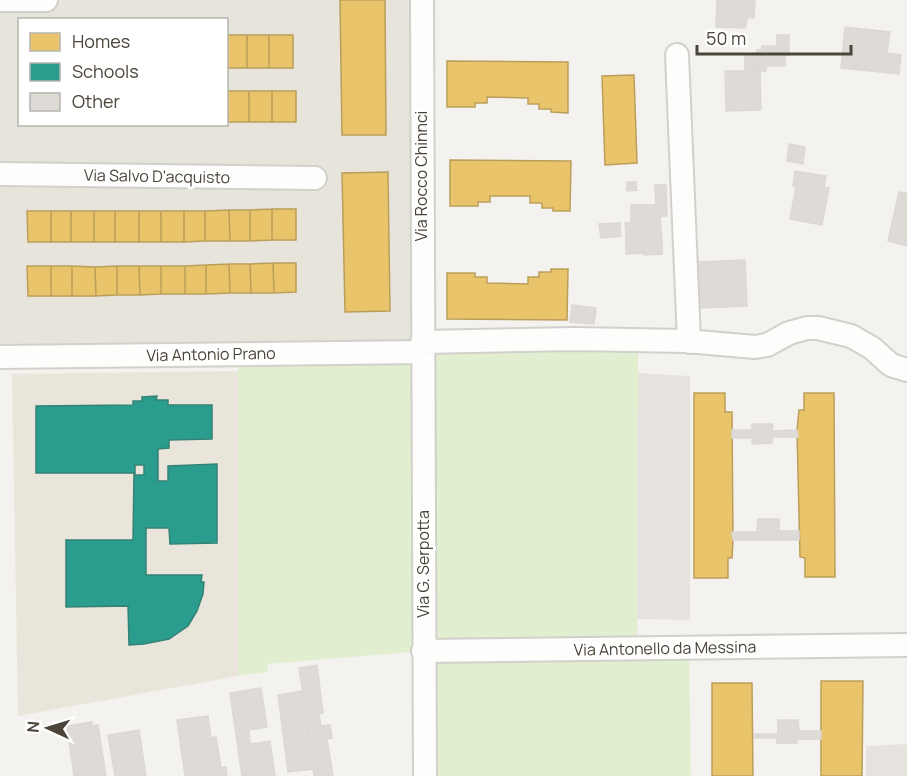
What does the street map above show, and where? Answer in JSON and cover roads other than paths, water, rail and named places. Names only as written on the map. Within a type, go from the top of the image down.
[{"type":"street","points":[[0,0],[46,0]]},
{"type":"street","name":"Via Rocco Chinnci","points":[[422,0],[422,347]]},
{"type":"street","points":[[677,55],[689,342]]},
{"type":"street","name":"Via Salvo D'acquisto","points":[[0,174],[315,178]]},
{"type":"street","name":"Via Antonio Prano","points":[[0,357],[422,347],[575,339],[689,342],[755,347],[767,345],[789,333],[807,328],[818,328],[851,336],[872,348],[885,360],[907,370]]},
{"type":"street","name":"Via G. Serpotta","points":[[422,347],[425,776]]},
{"type":"street","name":"Via Antonello da Messina","points":[[423,651],[907,645]]}]
